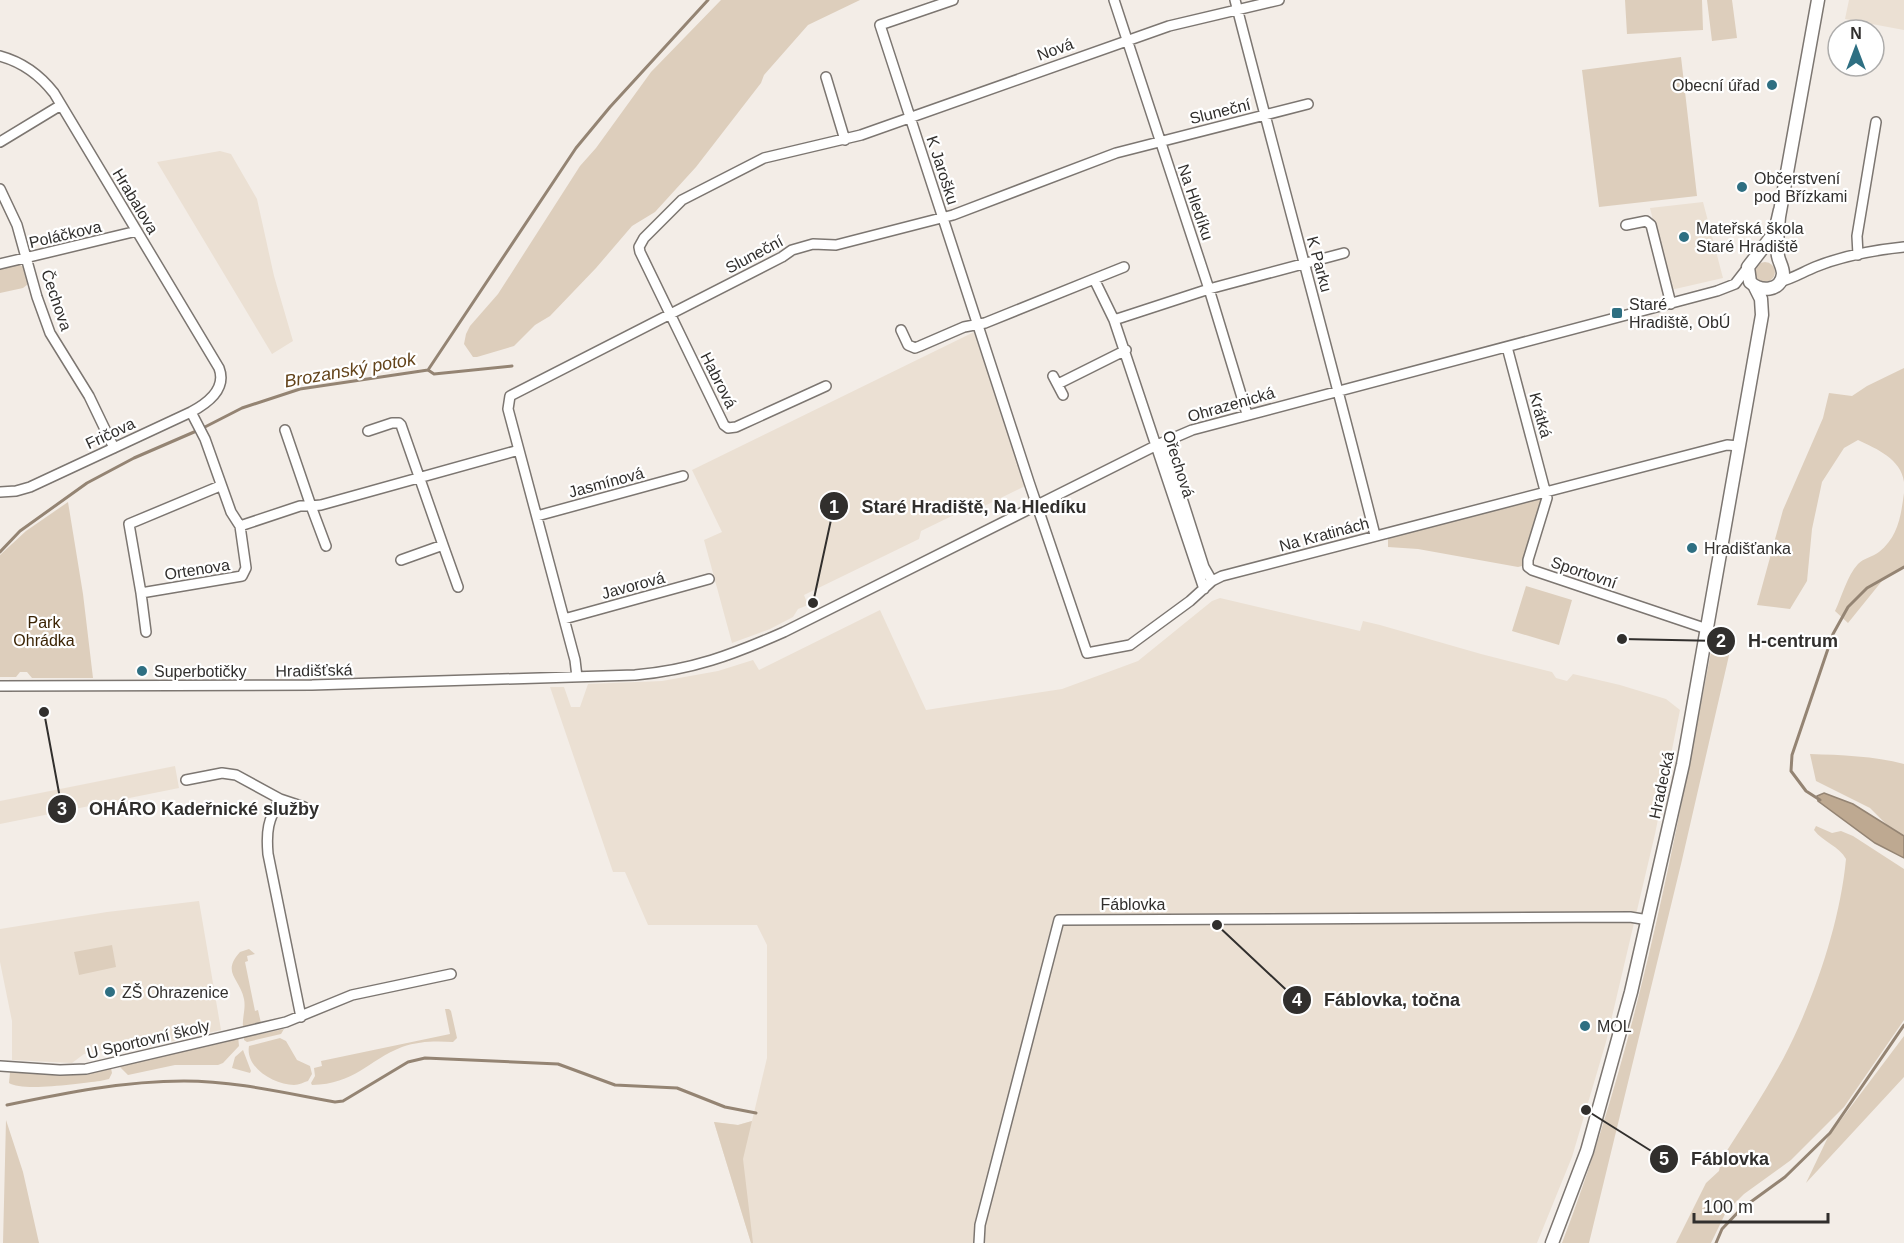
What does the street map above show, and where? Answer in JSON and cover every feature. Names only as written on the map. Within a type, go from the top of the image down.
[{"type":"main road","points":[[1780,210],[1777,252],[1783,274],[1777,284],[1767,290],[1754,286],[1748,274],[1751,262],[1772,236],[1777,224],[1818,0]]},
{"type":"main road","points":[[1751,262],[1758,256],[1765,255],[1775,257],[1780,264]]},
{"type":"main road","name":"Hradecká","points":[[1760,324],[1767,302],[1777,284]]},
{"type":"main road","name":"Hradecká","points":[[1552,1243],[1587,1151],[1648,920],[1683,764],[1760,324],[1762,305],[1754,286]]},
{"type":"street","name":"K Jarošku","points":[[952,0],[880,25],[1037,505]]},
{"type":"street","name":"Na Hledíku","points":[[1114,0],[1209,289],[1247,414]]},
{"type":"street","name":"K Parku","points":[[1235,0],[1339,390],[1375,535]]},
{"type":"street","name":"Nová","points":[[669,314],[639,247],[644,238],[676,205],[692,193],[764,158],[845,140],[1169,26],[1279,0]]},
{"type":"street","name":"Hrabalova","points":[[0,56],[35,73],[48,86],[61,105],[219,368],[220,383]]},
{"type":"street","points":[[826,77],[845,140]]},
{"type":"street","name":"Sluneční","points":[[577,677],[576,662],[508,409],[510,396],[796,249],[817,244],[836,244],[943,218],[1116,153],[1308,104]]},
{"type":"street","points":[[0,142],[61,105]]},
{"type":"street","points":[[1858,255],[1857,236],[1876,122]]},
{"type":"street","name":"Čechova","points":[[0,189],[13,214],[50,333],[89,396],[114,448]]},
{"type":"street","points":[[1626,225],[1646,221],[1651,225],[1671,304]]},
{"type":"street","name":"Poláčkova","points":[[0,264],[137,231]]},
{"type":"street","points":[[1777,284],[1818,266],[1858,255],[1904,247]]},
{"type":"street","points":[[1114,320],[1209,289],[1344,253]]},
{"type":"street","name":"Ohrazenická","points":[[577,677],[635,675],[680,670],[732,654],[784,632],[1192,430],[1717,291],[1736,284],[1751,262]]},
{"type":"street","points":[[1780,264],[1791,269],[1818,266]]},
{"type":"street","points":[[901,330],[908,345],[915,348],[964,327],[1013,312],[1124,267]]},
{"type":"street","name":"Ořechová","points":[[1094,279],[1126,350],[1204,567],[1212,581]]},
{"type":"street","name":"Ohrazenická","points":[[1717,291],[1754,286]]},
{"type":"street","name":"Habrová","points":[[669,314],[728,428],[736,428],[826,386]]},
{"type":"street","name":"Krátká","points":[[1507,347],[1546,491]]},
{"type":"street","points":[[1063,395],[1055,380],[1126,350]]},
{"type":"street","name":"Fričova","points":[[0,492],[30,487],[191,412],[210,400],[220,383]]},
{"type":"street","name":"Ortenova","points":[[141,593],[242,576],[246,568],[240,526],[231,512],[205,440],[191,412]]},
{"type":"street","points":[[368,431],[392,423],[399,423],[403,428],[458,586]]},
{"type":"street","points":[[285,430],[326,546]]},
{"type":"street","name":"Ořechová","points":[[1161,444],[1204,589]]},
{"type":"street","name":"Na Kratinách","points":[[1037,505],[1087,653],[1130,645],[1190,601],[1212,581],[1222,576],[1727,445],[1739,446]]},
{"type":"street","points":[[240,526],[300,506],[311,506],[419,479],[519,450]]},
{"type":"street","name":"Jasmínová","points":[[537,516],[683,476]]},
{"type":"street","points":[[146,632],[129,524],[220,486]]},
{"type":"street","name":"Sportovní","points":[[1546,491],[1546,504],[1528,560],[1529,569],[1707,629]]},
{"type":"street","points":[[400,560],[443,545]]},
{"type":"street","name":"Javorová","points":[[564,619],[709,579]]},
{"type":"street","name":"Hradišťská","points":[[0,686],[312,685],[577,677]]},
{"type":"street","points":[[186,780],[228,773],[236,775],[280,800],[304,807]]},
{"type":"street","points":[[280,800],[268,822],[266,839],[301,1017]]},
{"type":"street","name":"Fáblovka","points":[[978,1243],[980,1225],[1059,920],[1630,917],[1648,920]]},
{"type":"street","name":"U Sportovní školy","points":[[0,1066],[60,1070],[86,1069],[286,1023],[352,995],[451,974]]},
{"type":"shaded area","points":[[1849,0],[1904,0],[1904,30],[1886,27],[1886,18],[1845,18]]},
{"type":"shaded area","points":[[220,151],[231,154],[257,199],[274,276],[293,341],[272,354],[157,162]]},
{"type":"shaded area","name":"Mateřská škola Staré Hradiště","points":[[1703,202],[1723,278],[1675,289],[1670,288],[1650,208]]},
{"type":"shaded area","points":[[974,332],[1025,486],[966,515],[958,513],[921,531],[919,539],[804,595],[808,605],[798,609],[793,617],[770,629],[732,643],[704,540],[722,532],[692,470]]},
{"type":"shaded area","points":[[1220,598],[1360,631],[1363,621],[1380,625],[1552,672],[1556,678],[1567,681],[1573,674],[1620,685],[1666,699],[1680,710],[1655,834],[1606,1042],[1572,1157],[1537,1243],[751,1243],[714,1122],[738,1125],[752,1121],[767,1058],[767,945],[757,925],[648,925],[625,872],[613,872],[550,687],[564,687],[571,707],[580,707],[588,684],[662,681],[718,671],[753,660],[759,670],[880,610],[926,710],[1062,689],[1138,661],[1212,601]]},
{"type":"shaded area","points":[[175,766],[179,788],[0,824],[0,801]]},
{"type":"shaded area","points":[[1824,793],[1853,804],[1904,836],[1904,858],[1875,843],[1818,801],[1817,796]]},
{"type":"shaded area","name":"ZŠ Ohrazenice","points":[[199,901],[221,1030],[146,1047],[135,1042],[117,1046],[116,1042],[106,1045],[106,1049],[84,1054],[72,1063],[12,1060],[12,1021],[0,962],[0,929],[107,912]]},
{"type":"green space","points":[[721,0],[860,0],[808,25],[764,75],[761,83],[696,167],[655,212],[632,226],[550,316],[535,325],[514,346],[473,357],[464,344],[470,326],[498,294],[580,166],[596,148],[651,72]]},
{"type":"green space","points":[[1625,0],[1702,0],[1703,30],[1627,34]]},
{"type":"green space","points":[[1707,0],[1732,0],[1737,38],[1712,41]]},
{"type":"green space","points":[[1681,57],[1697,196],[1599,207],[1582,70]]},
{"type":"green space","points":[[1761,262],[1769,262],[1775,268],[1775,276],[1769,282],[1761,282],[1755,276],[1755,268]]},
{"type":"green space","points":[[18,264],[25,268],[28,284],[23,288],[0,293],[0,266]]},
{"type":"green space","points":[[1904,368],[1904,482],[1898,467],[1880,451],[1858,440],[1844,448],[1822,482],[1812,529],[1807,581],[1790,609],[1757,605],[1783,510],[1823,418],[1829,393],[1852,396]]},
{"type":"green space","points":[[1904,493],[1904,567],[1886,576],[1848,623],[1835,611],[1845,586],[1858,564],[1879,552],[1890,540],[1900,518]]},
{"type":"green space","points":[[1545,498],[1522,566],[1418,549],[1388,547],[1388,537]]},
{"type":"green space","name":"Park Ohrádka","points":[[68,502],[83,594],[93,678],[32,678],[27,672],[20,672],[16,677],[0,677],[0,555],[26,531]]},
{"type":"green space","points":[[1526,586],[1572,600],[1559,645],[1512,631]]},
{"type":"green space","points":[[1713,641],[1730,651],[1589,1243],[1562,1243],[1612,1095],[1632,1021],[1668,870]]},
{"type":"green space","points":[[1810,754],[1845,755],[1904,764],[1904,836],[1891,829],[1870,808],[1816,781]]},
{"type":"green space","points":[[1816,826],[1832,833],[1841,831],[1853,836],[1904,869],[1904,1020],[1844,1107],[1791,1160],[1744,1194],[1726,1212],[1711,1243],[1676,1243],[1706,1183],[1719,1171],[1721,1160],[1783,1059],[1805,1013],[1824,962],[1838,910],[1846,859],[1814,830]]},
{"type":"green space","points":[[112,945],[116,967],[79,975],[74,952]]},
{"type":"green space","points":[[249,949],[255,954],[247,956],[248,961],[245,962],[255,1011],[258,1010],[261,1023],[243,1027],[244,999],[233,976],[232,965],[240,952]]},
{"type":"green space","points":[[445,1009],[451,1011],[457,1038],[453,1042],[408,1045],[339,1081],[312,1085],[315,1076],[314,1068],[322,1066],[321,1061],[450,1034]]},
{"type":"green space","points":[[284,1029],[281,1034],[247,1042],[244,1040],[244,1035]]},
{"type":"green space","points":[[238,1036],[239,1046],[223,1063],[218,1065],[175,1065],[128,1075],[119,1066],[226,1042]]},
{"type":"green space","points":[[1904,1036],[1904,1077],[1806,1183],[1828,1137]]},
{"type":"green space","points":[[280,1038],[286,1041],[297,1060],[310,1066],[312,1074],[308,1081],[294,1085],[278,1082],[256,1068],[249,1054],[249,1046]]},
{"type":"green space","points":[[243,1050],[250,1073],[232,1068],[235,1057]]},
{"type":"green space","points":[[111,1068],[112,1073],[109,1079],[100,1081],[39,1087],[16,1086],[9,1083],[10,1072],[74,1075]]},
{"type":"green space","points":[[6,1120],[23,1172],[39,1243],[3,1243]]},
{"type":"green space","points":[[752,1121],[743,1159],[753,1243],[751,1243],[714,1122],[738,1125]]},
{"type":"waterway","name":"Brozanský potok","points":[[0,552],[20,531],[87,483],[134,458],[201,429],[242,408],[300,389],[428,370],[576,148],[610,107],[708,0]]},
{"type":"waterway","points":[[428,370],[434,374],[512,366]]},
{"type":"waterway","points":[[1820,800],[1806,791],[1791,771],[1792,755],[1833,634],[1848,607],[1867,588],[1904,567]]},
{"type":"waterway","points":[[1716,1243],[1722,1229],[1741,1209],[1785,1177],[1830,1133],[1904,1025]]},
{"type":"waterway","points":[[7,1105],[117,1085],[184,1081],[241,1085],[335,1102],[343,1101],[408,1062],[425,1058],[558,1064],[615,1085],[677,1088],[725,1107],[756,1113]]},
{"type":"place","name":"Obecní úřad","points":[[1772,85]]},
{"type":"place","name":"Občerstvení pod Břízkami","points":[[1742,187]]},
{"type":"place","name":"Mateřská škola Staré Hradiště","points":[[1684,237]]},
{"type":"place","name":"Staré Hradiště, ObÚ","points":[[1617,313]]},
{"type":"place","name":"Hradišťanka","points":[[1692,548]]},
{"type":"place","name":"Staré Hradiště, Na Hledíku","points":[[813,603]]},
{"type":"place","name":"H-centrum","points":[[1622,639]]},
{"type":"place","name":"Superbotičky","points":[[142,671]]},
{"type":"place","name":"OHÁRO Kadeřnické služby","points":[[44,712]]},
{"type":"place","name":"Fáblovka, točna","points":[[1217,925]]},
{"type":"place","name":"ZŠ Ohrazenice","points":[[110,992]]},
{"type":"place","name":"MOL","points":[[1585,1026]]},
{"type":"place","name":"Fáblovka","points":[[1586,1110]]}]
